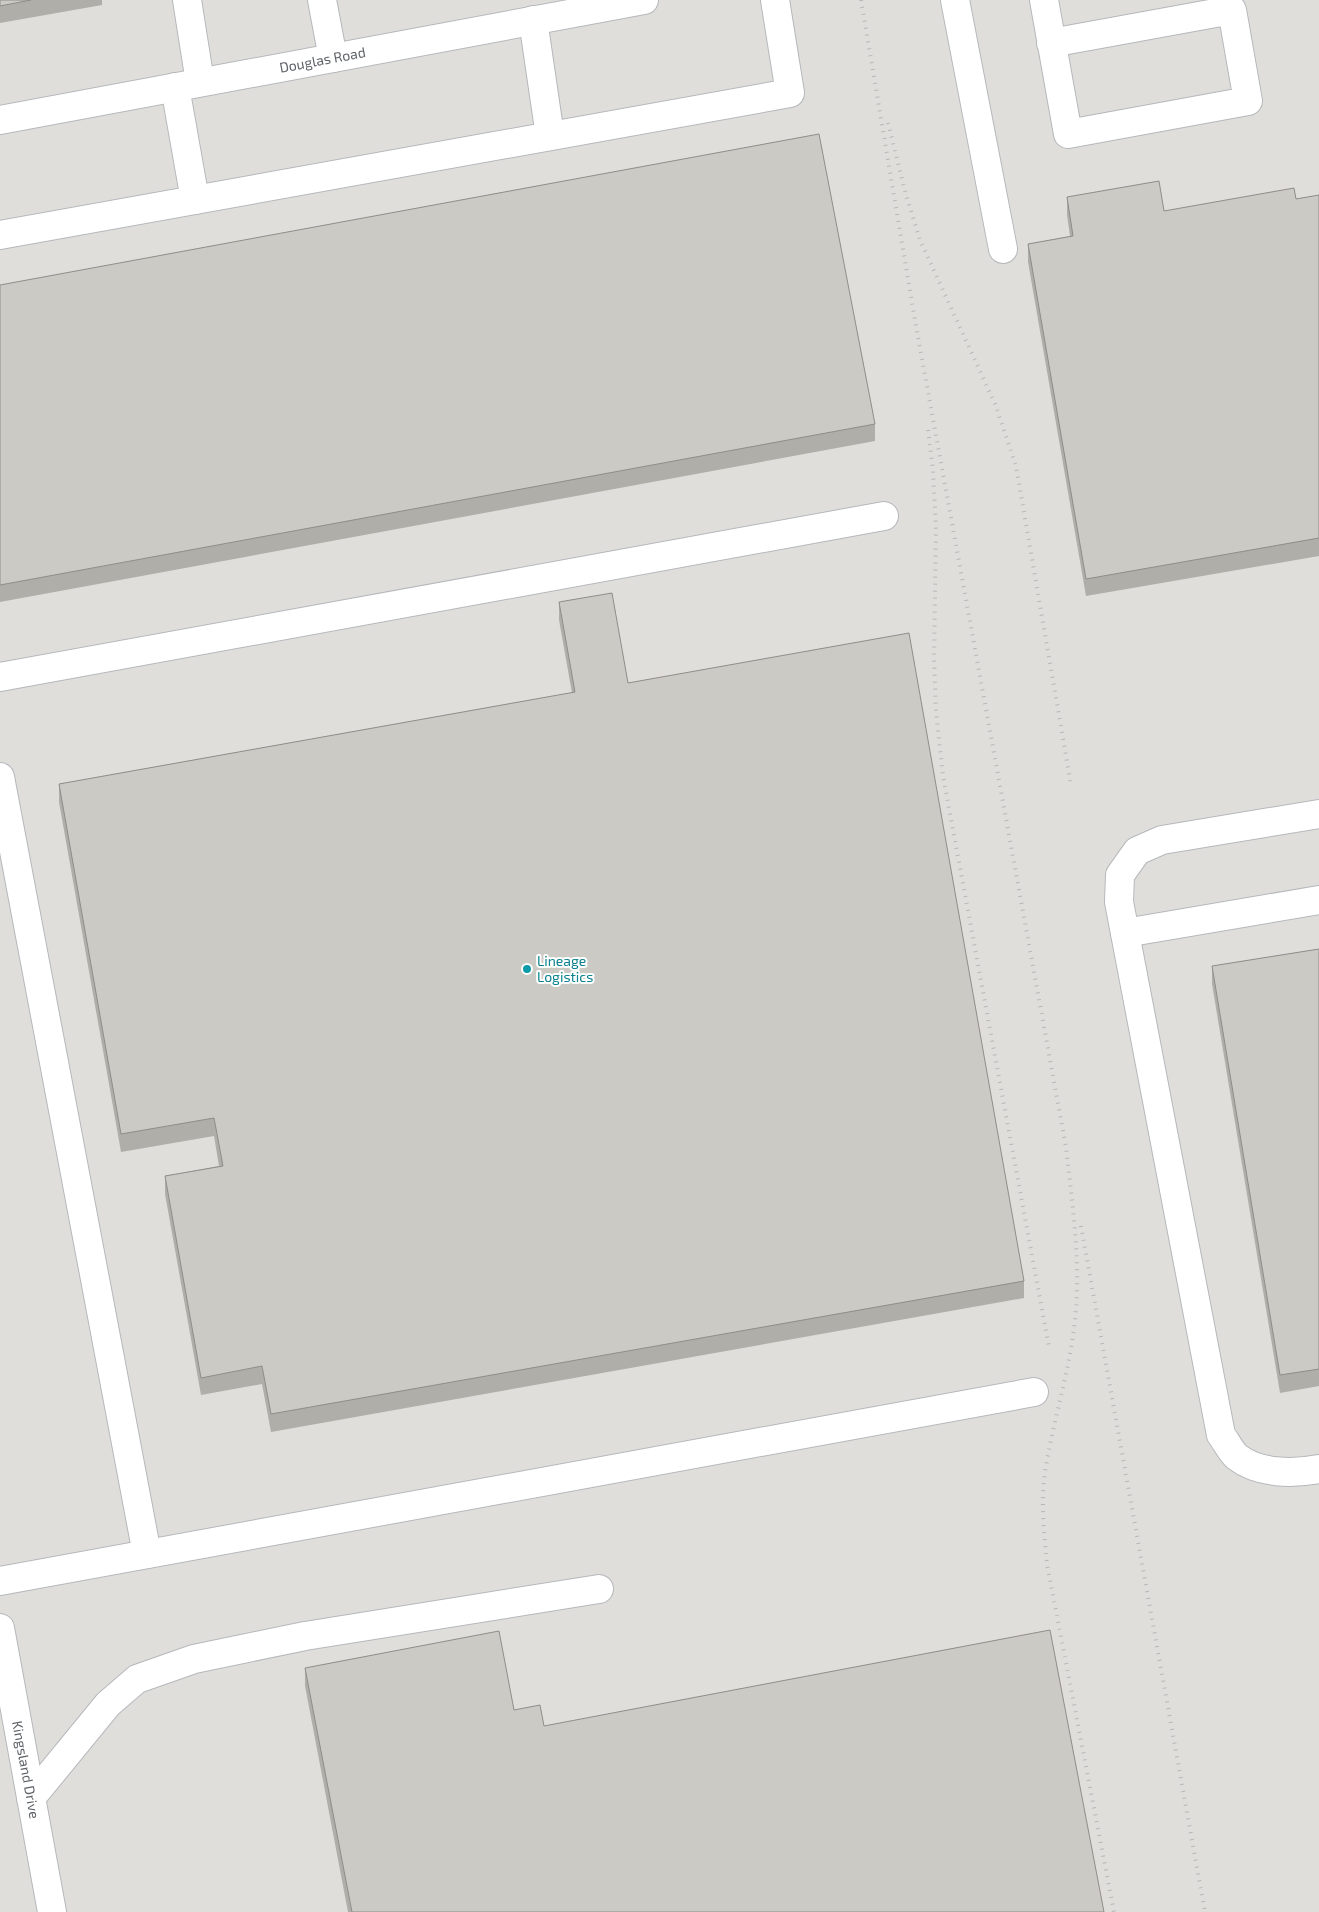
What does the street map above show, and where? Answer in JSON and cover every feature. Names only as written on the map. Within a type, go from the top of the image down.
[{"type":"street","points":[[186,0],[187,85],[195,200]]},
{"type":"street","points":[[322,0],[333,58]]},
{"type":"street","name":"Douglas Road","points":[[0,120],[644,0]]},
{"type":"street","points":[[0,235],[790,93],[776,0]]},
{"type":"street","points":[[955,0],[1003,249]]},
{"type":"street","points":[[1044,0],[1068,134],[1248,101],[1232,10],[1052,43]]},
{"type":"street","points":[[533,20],[550,136]]},
{"type":"street","points":[[0,677],[884,516]]},
{"type":"street","points":[[0,777],[147,1554]]},
{"type":"street","points":[[1319,814],[1162,840],[1137,850],[1120,875],[1119,902],[1221,1435],[1236,1456],[1261,1468],[1301,1472],[1319,1469]]},
{"type":"street","points":[[1125,933],[1319,900]]},
{"type":"street","points":[[0,1582],[1034,1392]]},
{"type":"street","points":[[31,1798],[108,1704],[137,1679],[194,1659],[305,1636],[600,1589]]},
{"type":"street","name":"Kingsland Drive","points":[[0,1628],[52,1912]]},
{"type":"shaded area","points":[[0,0],[1319,0],[1319,1912],[0,1912]]},
{"type":"building","points":[[0,0],[31,0],[0,6]]},
{"type":"building","points":[[819,134],[875,424],[0,585],[0,285]]},
{"type":"building","points":[[1159,181],[1164,211],[1294,188],[1296,199],[1319,195],[1319,538],[1086,579],[1028,244],[1073,236],[1067,197]]},
{"type":"building","name":"Lineage Logistics","points":[[612,593],[628,683],[909,633],[1024,1281],[271,1414],[262,1366],[201,1378],[165,1176],[223,1166],[214,1118],[121,1134],[59,784],[575,692],[559,602]]},
{"type":"building","points":[[1319,949],[1319,1369],[1280,1375],[1212,966]]},
{"type":"building","points":[[1050,1630],[1104,1912],[352,1912],[305,1668],[499,1631],[514,1710],[540,1705],[544,1726]]},
{"type":"railway","points":[[861,0],[916,326],[1066,1147],[1076,1248],[1076,1309],[1071,1349],[1044,1478],[1044,1527],[1047,1564],[1114,1912]]},
{"type":"railway","points":[[888,123],[906,195],[920,240],[995,404],[1016,466],[1071,785]]},
{"type":"railway","points":[[928,430],[933,469],[936,530],[934,658],[936,712],[943,776],[1049,1347]]},
{"type":"railway","points":[[1081,1226],[1205,1912]]},
{"type":"place","name":"Lineage Logistics","points":[[527,969]]}]
